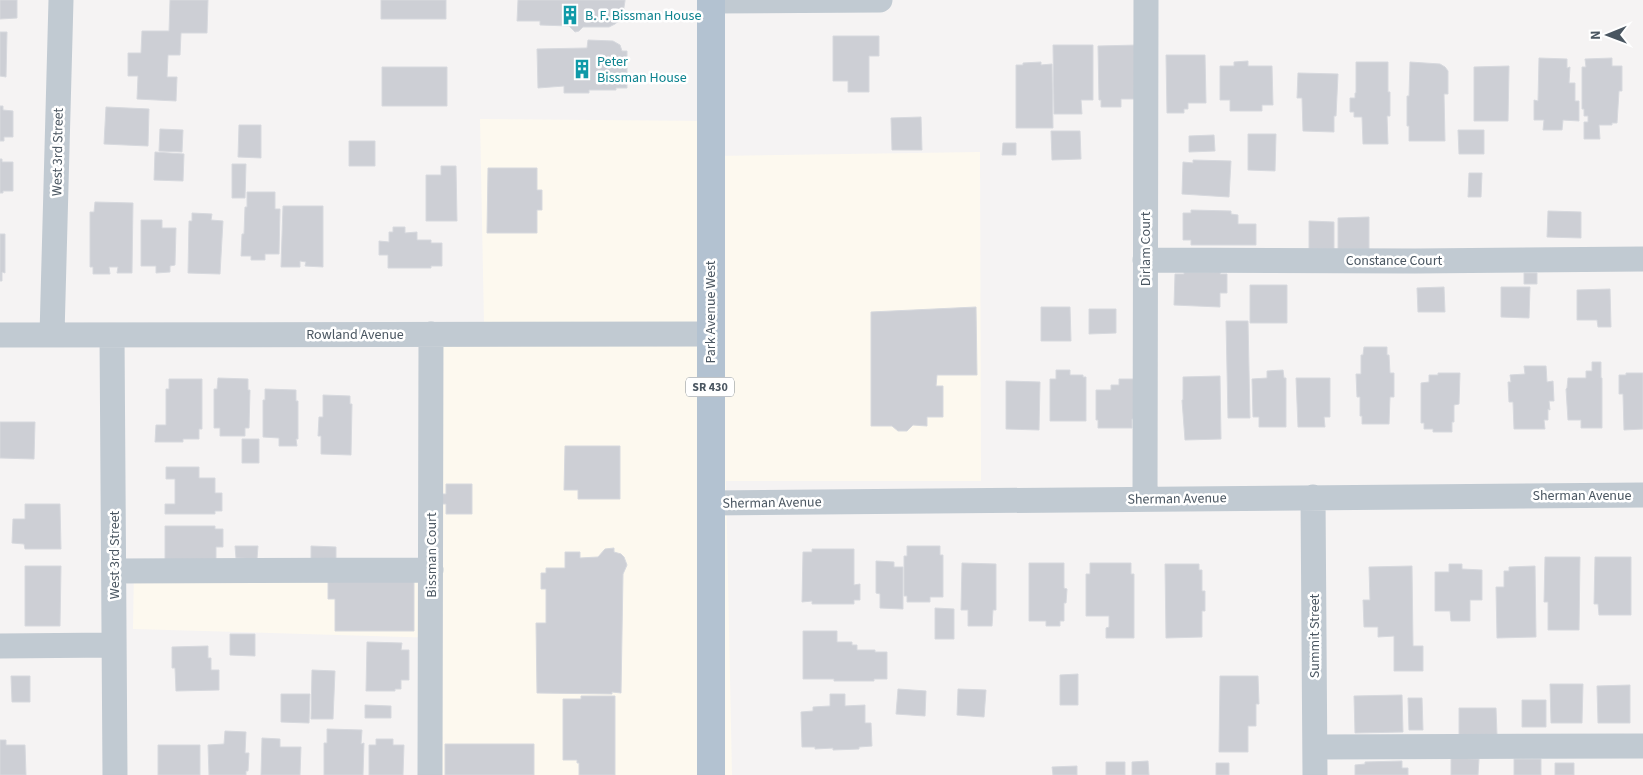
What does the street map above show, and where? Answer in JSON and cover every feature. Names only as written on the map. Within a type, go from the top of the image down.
[{"type":"main road","name":"Park Avenue West","points":[[711,0],[711,775]]},
{"type":"street","name":"West 3rd Street","points":[[52,334],[61,0]]},
{"type":"street","points":[[711,0],[880,0]]},
{"type":"street","name":"Dirlam Court","points":[[1146,0],[1146,499]]},
{"type":"street","name":"Constance Court","points":[[1145,260],[1424,261],[1643,259]]},
{"type":"street","name":"Bissman Court","points":[[430,775],[431,334]]},
{"type":"street","name":"Rowland Avenue","points":[[0,335],[710,334]]},
{"type":"street","name":"West 3rd Street","points":[[112,335],[115,775]]},
{"type":"street","name":"Sherman Avenue","points":[[710,503],[1643,496]]},
{"type":"street","name":"Summit Street","points":[[1313,497],[1315,775]]},
{"type":"street","points":[[114,571],[430,570]]},
{"type":"street","points":[[0,646],[114,645]]},
{"type":"street","points":[[1315,747],[1643,746]]},
{"type":"shaded area","points":[[480,119],[712,121],[712,156],[980,152],[981,481],[726,481],[732,775],[442,775],[439,638],[133,629],[134,565],[440,563],[441,326],[484,324]]},
{"type":"building","points":[[0,0],[17,0],[17,18],[0,19]]},
{"type":"building","points":[[170,0],[208,0],[207,33],[181,33],[180,55],[168,55],[167,77],[177,77],[176,101],[137,99],[138,76],[128,76],[128,53],[141,53],[142,31],[169,31]]},
{"type":"building","points":[[381,0],[446,0],[446,19],[381,19]]},
{"type":"building","name":"B. F. Bissman House","points":[[518,0],[625,1],[621,19],[615,24],[609,27],[583,27],[575,32],[569,26],[540,25],[540,21],[517,21]]},
{"type":"building","points":[[0,32],[7,32],[6,77],[0,76]]},
{"type":"building","points":[[833,36],[879,36],[879,56],[869,56],[869,92],[848,92],[848,81],[833,81]]},
{"type":"building","name":"Peter Bissman House","points":[[588,40],[613,41],[620,45],[622,51],[627,51],[627,88],[589,90],[589,93],[564,93],[564,86],[538,88],[537,49],[587,48]]},
{"type":"building","points":[[1053,45],[1093,45],[1093,100],[1081,100],[1082,114],[1054,114]]},
{"type":"building","points":[[1138,45],[1138,99],[1121,99],[1121,107],[1101,107],[1101,100],[1099,100],[1098,46]]},
{"type":"building","points":[[1166,55],[1205,55],[1206,103],[1188,103],[1188,109],[1184,109],[1184,113],[1167,113]]},
{"type":"building","points":[[1539,58],[1567,59],[1567,68],[1570,67],[1569,83],[1575,83],[1575,101],[1579,101],[1579,121],[1563,120],[1562,130],[1543,130],[1544,120],[1534,120],[1534,100],[1538,101]]},
{"type":"building","points":[[1612,58],[1612,66],[1622,66],[1622,91],[1619,91],[1617,123],[1599,125],[1600,139],[1584,139],[1584,122],[1588,122],[1588,116],[1584,116],[1584,109],[1582,109],[1582,67],[1586,67],[1585,59]]},
{"type":"building","points":[[1248,61],[1248,66],[1272,66],[1273,105],[1262,105],[1262,111],[1230,111],[1230,100],[1220,100],[1220,66],[1234,66],[1234,62]]},
{"type":"building","points":[[1041,62],[1041,65],[1052,64],[1053,128],[1016,128],[1016,65]]},
{"type":"building","points":[[1356,62],[1388,62],[1390,116],[1387,116],[1388,144],[1363,144],[1362,117],[1354,117],[1354,112],[1350,112],[1350,98],[1355,98],[1356,93]]},
{"type":"building","points":[[1410,62],[1440,64],[1448,71],[1448,94],[1444,94],[1445,141],[1409,141],[1407,96],[1409,96]]},
{"type":"building","points":[[1509,66],[1508,121],[1474,121],[1474,67]]},
{"type":"building","points":[[382,67],[447,67],[447,106],[382,106]]},
{"type":"building","points":[[1298,73],[1338,74],[1334,132],[1303,131],[1302,98],[1297,98]]},
{"type":"building","points":[[0,106],[3,106],[3,110],[13,111],[13,137],[4,137],[4,141],[0,141]]},
{"type":"building","points":[[106,107],[149,109],[148,146],[104,144]]},
{"type":"building","points":[[921,117],[922,150],[892,150],[891,118]]},
{"type":"building","points":[[239,125],[261,125],[261,158],[238,157]]},
{"type":"building","points":[[160,129],[183,130],[182,152],[159,151]]},
{"type":"building","points":[[1458,130],[1484,130],[1484,154],[1459,154]]},
{"type":"building","points":[[1051,131],[1080,131],[1081,159],[1052,160]]},
{"type":"building","points":[[1248,134],[1276,134],[1275,171],[1248,170]]},
{"type":"building","points":[[1214,135],[1215,151],[1189,152],[1189,136]]},
{"type":"building","points":[[349,141],[375,141],[375,166],[349,166]]},
{"type":"building","points":[[1003,143],[1016,143],[1016,155],[1002,155]]},
{"type":"building","points":[[155,152],[184,154],[183,181],[154,180]]},
{"type":"building","points":[[0,159],[2,159],[2,162],[13,162],[13,191],[3,191],[3,193],[0,193]]},
{"type":"building","points":[[1193,160],[1231,161],[1229,197],[1182,194],[1183,162],[1193,163]]},
{"type":"building","points":[[232,164],[246,164],[245,198],[232,198]]},
{"type":"building","points":[[441,166],[456,166],[457,221],[426,221],[426,175],[441,175]]},
{"type":"building","points":[[488,168],[537,168],[537,190],[542,190],[542,210],[537,210],[537,233],[487,233]]},
{"type":"building","points":[[1469,173],[1482,173],[1481,197],[1468,197]]},
{"type":"building","points":[[247,192],[275,192],[275,209],[280,209],[279,254],[265,254],[265,260],[251,260],[251,256],[241,256]]},
{"type":"building","points":[[95,202],[133,203],[132,273],[117,273],[118,267],[109,267],[110,274],[93,274],[93,267],[90,267],[90,212],[94,212]]},
{"type":"building","points":[[283,206],[323,206],[323,267],[305,266],[306,262],[300,261],[300,267],[281,267]]},
{"type":"building","points":[[1191,210],[1231,211],[1231,214],[1238,215],[1238,224],[1256,224],[1256,245],[1191,245],[1191,240],[1183,240],[1183,213],[1191,213]]},
{"type":"building","points":[[1548,211],[1581,212],[1581,238],[1547,237]]},
{"type":"building","points":[[192,213],[212,214],[211,220],[223,221],[220,274],[188,273],[189,221],[192,221]]},
{"type":"building","points":[[1369,217],[1369,249],[1338,249],[1338,218]]},
{"type":"building","points":[[141,220],[162,220],[162,228],[176,228],[175,265],[170,266],[170,272],[156,273],[156,266],[141,266]]},
{"type":"building","points":[[1309,221],[1334,222],[1334,249],[1309,249]]},
{"type":"building","points":[[393,227],[405,227],[405,233],[417,232],[417,240],[431,240],[431,243],[442,243],[442,266],[431,266],[431,268],[388,268],[388,255],[379,255],[379,241],[389,242],[389,232],[393,232]]},
{"type":"building","points":[[0,234],[5,234],[5,273],[2,272],[2,281],[0,281]]},
{"type":"building","points":[[1184,272],[1221,272],[1220,274],[1227,274],[1227,293],[1220,293],[1220,307],[1174,305],[1175,274],[1184,274]]},
{"type":"building","points":[[1524,273],[1537,273],[1537,284],[1524,284]]},
{"type":"building","points":[[1250,285],[1287,285],[1287,323],[1250,323]]},
{"type":"building","points":[[1444,287],[1445,312],[1418,312],[1417,288]]},
{"type":"building","points":[[1501,287],[1530,287],[1529,318],[1501,317]]},
{"type":"building","points":[[1610,289],[1611,327],[1598,327],[1597,320],[1577,320],[1577,290]]},
{"type":"building","points":[[976,307],[977,375],[937,375],[936,386],[943,386],[943,417],[927,417],[927,426],[913,425],[907,431],[898,431],[892,426],[871,426],[871,312]]},
{"type":"building","points":[[1041,307],[1070,307],[1071,341],[1041,341]]},
{"type":"building","points":[[1089,309],[1116,309],[1116,333],[1089,334]]},
{"type":"building","points":[[1226,321],[1248,321],[1250,418],[1228,418]]},
{"type":"building","points":[[1364,347],[1387,347],[1390,373],[1394,373],[1394,397],[1390,397],[1389,424],[1362,424],[1360,397],[1357,397],[1356,374],[1361,374],[1361,355],[1363,355]]},
{"type":"building","points":[[1592,362],[1601,362],[1602,428],[1581,428],[1581,420],[1568,420],[1566,389],[1568,378],[1586,378],[1586,371],[1592,371]]},
{"type":"building","points":[[1524,366],[1546,366],[1547,382],[1553,381],[1554,401],[1549,401],[1548,420],[1544,420],[1545,429],[1514,429],[1513,402],[1509,402],[1508,382],[1511,382],[1510,375],[1525,374]]},
{"type":"building","points":[[1056,370],[1070,370],[1070,375],[1083,375],[1083,377],[1086,377],[1086,421],[1050,421],[1050,379],[1056,379]]},
{"type":"building","points":[[1283,370],[1284,378],[1286,378],[1286,427],[1259,427],[1259,417],[1253,417],[1252,379],[1267,378],[1267,371]]},
{"type":"building","points":[[1438,373],[1460,373],[1459,404],[1454,405],[1452,432],[1433,432],[1433,429],[1424,429],[1424,423],[1421,423],[1421,383],[1429,382],[1429,375],[1438,375]]},
{"type":"building","points":[[1626,373],[1643,373],[1643,429],[1624,430],[1623,394],[1619,394],[1619,375],[1626,375]]},
{"type":"building","points":[[1220,376],[1221,439],[1185,440],[1182,400],[1183,377]]},
{"type":"building","points":[[218,378],[248,379],[248,390],[250,390],[249,428],[245,428],[245,436],[220,436],[220,428],[214,428],[214,389],[217,389]]},
{"type":"building","points":[[1296,378],[1330,378],[1330,417],[1324,417],[1325,427],[1298,427]]},
{"type":"building","points":[[169,379],[202,379],[202,429],[199,429],[199,439],[183,439],[183,442],[155,442],[156,425],[166,425],[166,389],[169,389]]},
{"type":"building","points":[[1119,379],[1134,379],[1134,419],[1132,419],[1132,428],[1098,428],[1098,420],[1096,420],[1096,390],[1111,390],[1111,385],[1119,385]]},
{"type":"building","points":[[1006,381],[1040,382],[1039,430],[1006,429]]},
{"type":"building","points":[[265,389],[296,390],[296,401],[298,401],[297,446],[279,446],[279,438],[263,437],[263,400],[265,400]]},
{"type":"building","points":[[323,395],[350,396],[350,404],[352,404],[351,455],[321,454],[321,436],[318,436],[319,417],[323,417]]},
{"type":"building","points":[[0,422],[35,422],[34,459],[0,458]]},
{"type":"building","points":[[242,439],[259,439],[259,463],[242,463]]},
{"type":"building","points":[[565,446],[620,446],[620,499],[578,499],[578,490],[564,490]]},
{"type":"building","points":[[166,467],[199,467],[199,478],[215,478],[215,493],[222,493],[222,511],[215,511],[215,514],[165,514],[165,504],[175,504],[175,479],[166,479]]},
{"type":"building","points":[[446,484],[472,484],[472,514],[446,514],[446,504],[442,504],[442,494],[446,494]]},
{"type":"building","points":[[25,504],[60,504],[61,549],[25,549],[24,544],[12,543],[13,519],[25,519]]},
{"type":"building","points":[[165,526],[215,526],[215,529],[223,529],[223,547],[216,547],[216,562],[165,562]]},
{"type":"building","points":[[235,546],[258,546],[257,559],[236,558]]},
{"type":"building","points":[[311,546],[336,547],[336,564],[311,563]]},
{"type":"building","points":[[907,546],[940,546],[940,555],[943,555],[943,597],[930,597],[930,602],[907,602],[907,596],[904,596],[904,556],[907,556]]},
{"type":"building","points":[[614,548],[614,552],[624,557],[627,565],[623,574],[621,693],[537,693],[536,623],[546,623],[546,589],[541,589],[541,573],[546,573],[546,568],[565,568],[565,552],[580,552],[580,558],[598,557],[605,549]]},
{"type":"building","points":[[812,549],[854,549],[854,585],[860,584],[860,600],[854,600],[854,604],[812,604],[812,601],[802,602],[803,552],[812,552]]},
{"type":"building","points":[[1545,557],[1580,557],[1579,630],[1548,630],[1548,602],[1544,602]]},
{"type":"building","points":[[1595,557],[1631,557],[1631,615],[1599,615],[1598,604],[1594,604]]},
{"type":"building","points":[[876,561],[894,562],[894,567],[903,567],[903,609],[880,608],[880,594],[876,593]]},
{"type":"building","points":[[962,563],[996,564],[996,610],[993,610],[992,626],[968,626],[968,610],[961,610]]},
{"type":"building","points":[[1029,563],[1064,563],[1064,588],[1067,589],[1066,603],[1064,603],[1064,621],[1060,621],[1060,626],[1046,626],[1046,621],[1029,621]]},
{"type":"building","points":[[1090,563],[1131,563],[1131,574],[1134,574],[1134,638],[1106,638],[1109,616],[1086,616],[1086,574],[1090,574]]},
{"type":"building","points":[[1165,564],[1199,564],[1199,570],[1202,570],[1202,591],[1205,591],[1205,611],[1202,611],[1202,637],[1166,638]]},
{"type":"building","points":[[1449,564],[1462,564],[1462,569],[1482,570],[1482,600],[1470,600],[1470,621],[1451,621],[1450,611],[1435,611],[1435,572],[1449,572]]},
{"type":"building","points":[[25,566],[61,566],[60,626],[25,626]]},
{"type":"building","points":[[1412,566],[1413,646],[1423,646],[1423,671],[1394,671],[1394,636],[1378,637],[1378,627],[1364,627],[1363,600],[1370,600],[1369,567]]},
{"type":"building","points":[[1535,566],[1536,637],[1497,638],[1496,587],[1504,587],[1504,571],[1509,571],[1509,567]]},
{"type":"building","points":[[328,581],[414,581],[414,631],[335,631],[335,599],[328,599]]},
{"type":"building","points":[[935,608],[954,609],[954,639],[935,639]]},
{"type":"building","points":[[803,631],[837,631],[837,642],[852,642],[852,645],[857,645],[857,650],[887,652],[887,679],[874,679],[874,681],[834,681],[834,679],[803,679]]},
{"type":"building","points":[[230,634],[255,634],[255,656],[230,655]]},
{"type":"building","points":[[367,642],[402,643],[401,650],[409,650],[409,680],[401,680],[401,689],[395,689],[395,691],[366,691]]},
{"type":"building","points":[[208,646],[211,670],[219,670],[219,690],[176,691],[175,668],[172,668],[172,647]]},
{"type":"building","points":[[312,670],[335,671],[333,719],[311,719]]},
{"type":"building","points":[[1078,674],[1078,705],[1060,705],[1060,675]]},
{"type":"building","points":[[11,676],[30,676],[30,702],[12,702]]},
{"type":"building","points":[[1220,676],[1258,676],[1259,704],[1256,704],[1256,726],[1248,726],[1248,752],[1219,752]]},
{"type":"building","points":[[1550,684],[1583,684],[1582,723],[1551,723]]},
{"type":"building","points":[[1630,685],[1630,723],[1598,723],[1597,686]]},
{"type":"building","points":[[898,689],[926,691],[925,716],[896,714]]},
{"type":"building","points":[[958,689],[986,690],[984,717],[957,715]]},
{"type":"building","points":[[281,694],[310,694],[309,723],[281,722]]},
{"type":"building","points":[[830,694],[845,694],[845,706],[865,705],[865,723],[871,723],[872,746],[859,747],[859,749],[833,750],[833,748],[815,749],[815,747],[802,747],[801,712],[813,711],[813,707],[830,706]]},
{"type":"building","points":[[1402,695],[1403,732],[1355,733],[1354,696]]},
{"type":"building","points":[[581,696],[615,696],[615,775],[579,775],[579,763],[577,763],[577,760],[563,760],[563,699],[581,699]]},
{"type":"building","points":[[1408,698],[1422,698],[1423,730],[1409,730]]},
{"type":"building","points":[[1522,700],[1546,700],[1546,727],[1522,727]]},
{"type":"building","points":[[365,705],[391,706],[391,718],[365,718]]},
{"type":"building","points":[[1459,708],[1496,708],[1497,735],[1459,735]]},
{"type":"building","points":[[327,729],[362,730],[361,744],[364,743],[363,775],[324,775],[324,743],[327,743]]},
{"type":"building","points":[[225,731],[246,732],[245,753],[249,753],[246,775],[209,775],[208,745],[224,744]]},
{"type":"building","points":[[262,738],[280,739],[280,747],[301,747],[300,775],[261,775]]},
{"type":"building","points":[[376,739],[393,739],[393,745],[404,745],[403,775],[369,775],[369,745],[376,745]]},
{"type":"building","points":[[0,740],[6,740],[6,745],[25,745],[26,775],[0,775]]},
{"type":"building","points":[[445,744],[534,744],[534,775],[445,775]]},
{"type":"building","points":[[158,745],[200,745],[200,775],[158,775]]},
{"type":"building","points":[[1451,758],[1479,759],[1478,775],[1451,775]]},
{"type":"building","points":[[1514,759],[1541,759],[1541,775],[1514,775]]},
{"type":"building","points":[[1148,761],[1149,775],[1132,775],[1132,762]]},
{"type":"building","points":[[1402,761],[1402,768],[1408,768],[1408,775],[1355,775],[1355,765],[1365,764],[1365,762]]},
{"type":"building","points":[[1106,762],[1125,762],[1125,775],[1106,775]]},
{"type":"building","points":[[1216,763],[1229,763],[1229,775],[1216,775]]},
{"type":"building","points":[[1555,763],[1574,763],[1574,775],[1555,775]]},
{"type":"building","points":[[1077,766],[1077,775],[1053,775],[1052,767]]},
{"type":"place","name":"B. F. Bissman House","points":[[570,15]]},
{"type":"place","name":"Peter Bissman House","points":[[582,69]]}]
